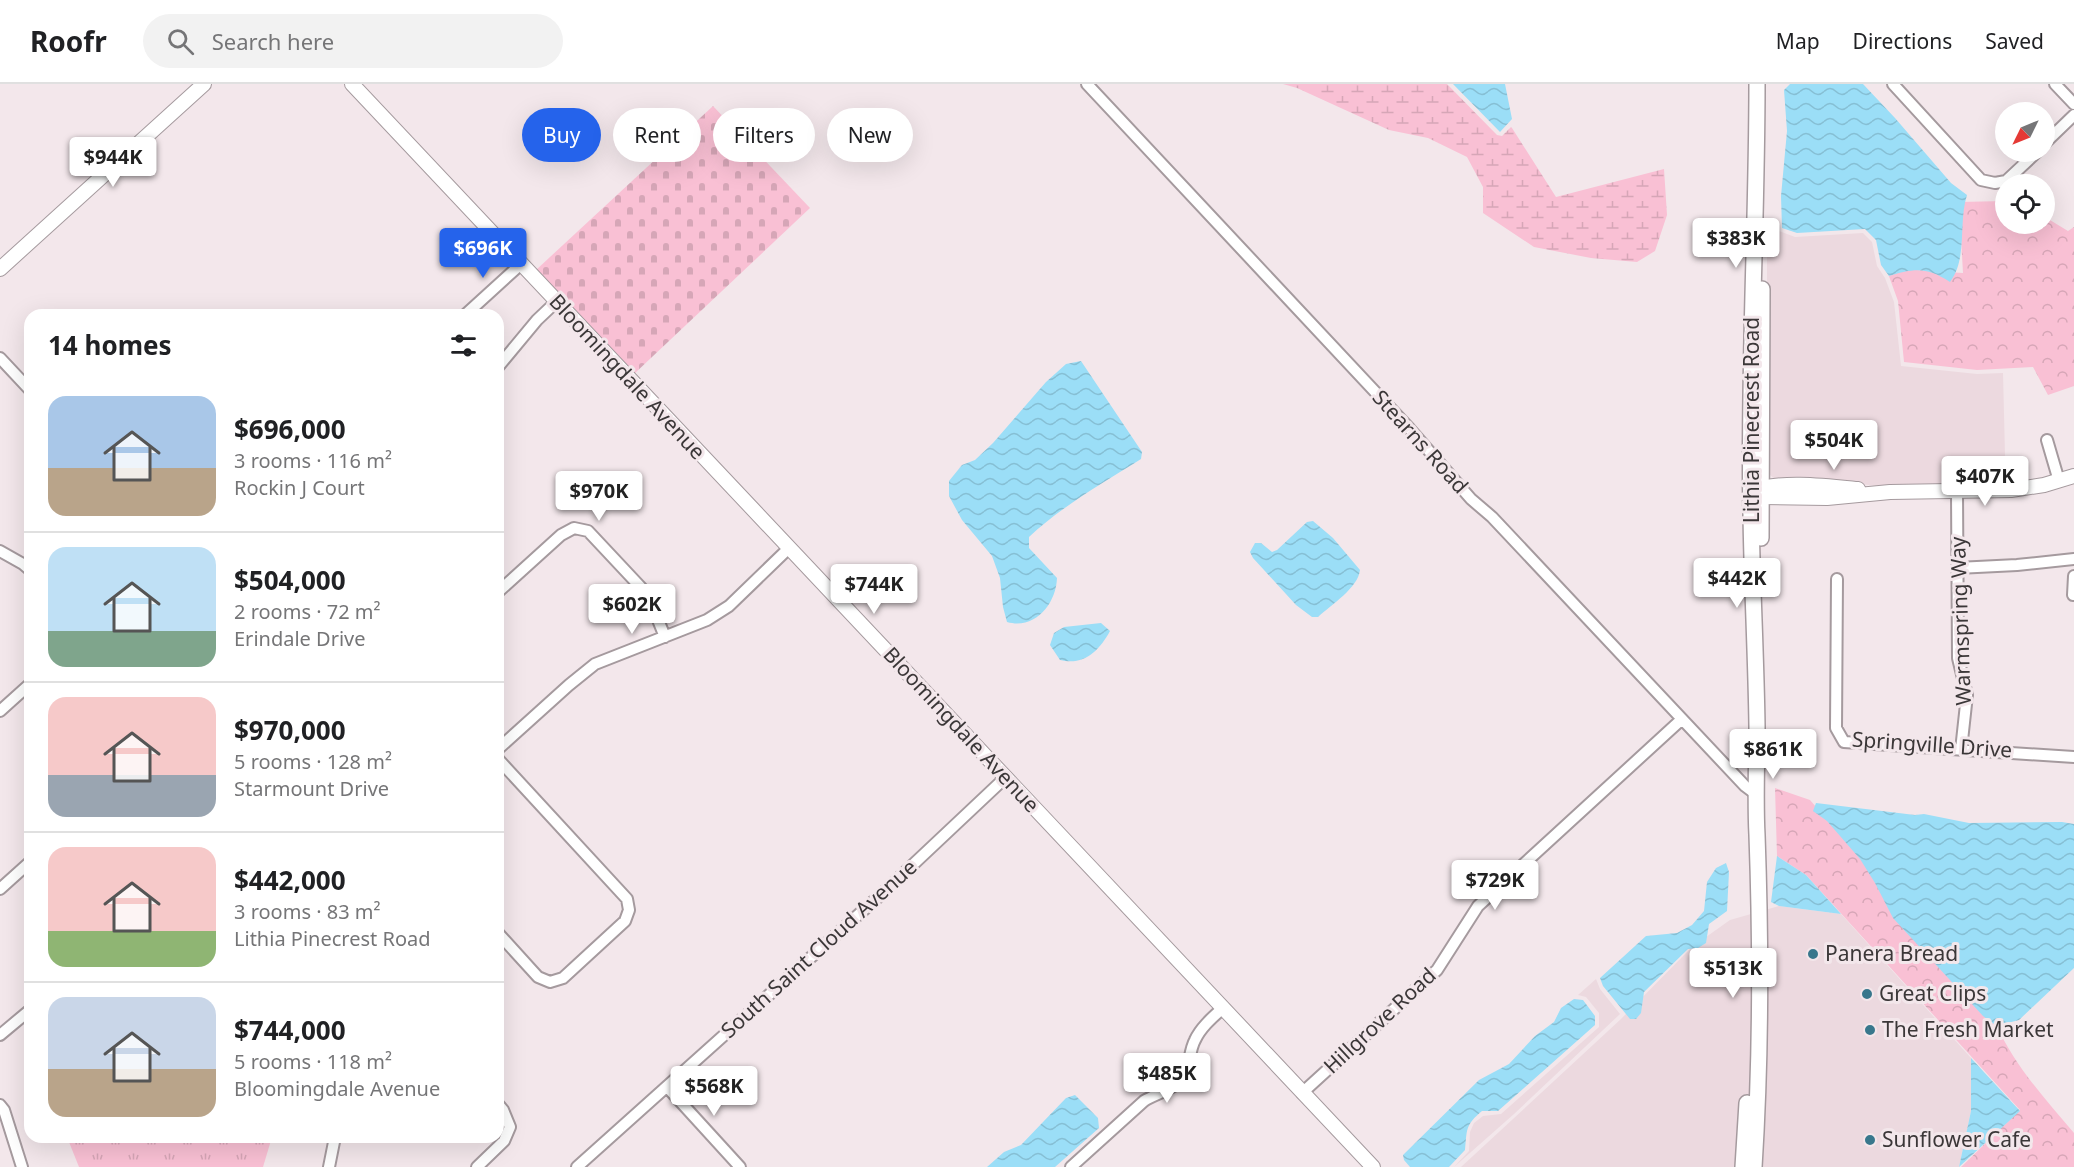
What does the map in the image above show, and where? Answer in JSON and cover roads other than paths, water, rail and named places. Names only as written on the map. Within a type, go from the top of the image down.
[{"type":"main road","name":"Lithia Pinecrest Road","points":[[1757,84],[1757,184],[1751,332],[1763,487]]},
{"type":"main road","name":"Lithia Pinecrest Road","points":[[1754,1167],[1760,1017],[1757,727],[1763,487],[1762,253],[1757,184]]},
{"type":"main road","name":"Lithia Pinecrest Road","points":[[1743,1167],[1748,1088],[1751,881],[1757,833]]},
{"type":"street","points":[[0,269],[204,84]]},
{"type":"street","name":"Bloomingdale Avenue","points":[[352,84],[1373,1167]]},
{"type":"street","name":"Stearns Road","points":[[1087,84],[1409,428],[1471,499],[1492,517],[1744,786],[1757,795]]},
{"type":"street","points":[[1893,84],[1981,180],[1995,183],[2006,181],[2026,162]]},
{"type":"street","points":[[2055,84],[2074,104]]},
{"type":"street","points":[[2055,133],[2074,115]]},
{"type":"street","points":[[472,309],[521,264]]},
{"type":"street","points":[[504,360],[537,320],[556,302]]},
{"type":"street","points":[[0,358],[24,384]]},
{"type":"street","points":[[2047,440],[2059,481]]},
{"type":"street","points":[[1763,487],[1826,486],[1890,492],[1957,492],[2011,490],[2074,476]]},
{"type":"street","points":[[1763,487],[1827,498],[1890,492]]},
{"type":"street","name":"Warmspring Way","points":[[1957,492],[1958,658],[1966,695],[1961,750]]},
{"type":"street","points":[[504,587],[561,535],[574,528],[588,531],[648,595],[665,637]]},
{"type":"street","points":[[504,744],[596,664],[707,620],[729,606],[789,548]]},
{"type":"street","points":[[0,551],[24,565]]},
{"type":"street","points":[[1957,568],[2074,559]]},
{"type":"street","points":[[2073,595],[2074,576]]},
{"type":"street","name":"Springville Drive","points":[[1837,579],[1836,728],[1845,742],[2074,756]]},
{"type":"street","points":[[0,711],[24,689]]},
{"type":"street","name":"Hillgrove Road","points":[[1302,1092],[1437,970],[1478,906],[1682,719]]},
{"type":"street","points":[[504,766],[627,899],[629,910],[626,921],[563,978],[550,982],[538,977],[504,948]]},
{"type":"street","name":"South Saint Cloud Avenue","points":[[578,1167],[886,890],[1006,777]]},
{"type":"street","points":[[0,889],[24,867]]},
{"type":"street","points":[[1071,1167],[1144,1101],[1181,1080],[1188,1070],[1195,1040],[1209,1021],[1223,1008]]},
{"type":"street","points":[[0,1035],[24,1015]]},
{"type":"street","points":[[667,1087],[740,1167]]},
{"type":"street","points":[[0,1105],[4,1110],[22,1167]]},
{"type":"street","points":[[504,1112],[510,1127],[504,1141]]},
{"type":"street","points":[[329,1167],[334,1143]]},
{"type":"street","points":[[477,1167],[502,1143]]},
{"type":"water","points":[[1453,84],[1505,84],[1512,119],[1500,132]]},
{"type":"water","points":[[1790,84],[1863,84],[1951,183],[1967,195],[1959,262],[1950,282],[1921,270],[1889,276],[1881,265],[1876,240],[1865,229],[1797,233],[1782,228],[1781,196],[1787,131],[1784,90]]},
{"type":"water","points":[[1081,361],[1142,452],[1141,459],[1069,505],[1029,537],[1029,548],[1057,578],[1056,588],[1048,605],[1035,618],[1026,622],[1007,622],[1000,578],[992,556],[962,520],[949,496],[949,481],[962,465],[975,460],[993,443],[1046,382],[1066,364]]},
{"type":"water","points":[[1313,521],[1333,538],[1360,570],[1350,589],[1318,617],[1312,617],[1296,605],[1250,552],[1255,543],[1261,543],[1272,552],[1277,550],[1307,522]]},
{"type":"water","points":[[1101,623],[1110,631],[1096,651],[1083,659],[1060,660],[1050,645],[1054,633],[1064,627]]},
{"type":"water","points":[[1816,803],[1915,815],[1924,814],[1969,823],[2062,822],[2074,824],[2074,968],[2019,1020],[1996,1026],[1983,1016],[1893,918],[1860,859],[1827,821],[1813,811]]},
{"type":"water","points":[[1777,856],[1806,875],[1841,914],[1779,906],[1771,902]]},
{"type":"water","points":[[1726,863],[1729,872],[1727,911],[1709,924],[1706,943],[1698,948],[1688,949],[1644,992],[1641,1013],[1636,1019],[1630,1019],[1603,986],[1600,978],[1646,936],[1677,933],[1692,925],[1704,911],[1707,882],[1716,868]]},
{"type":"water","points":[[1574,999],[1583,1000],[1595,1016],[1595,1025],[1498,1111],[1482,1111],[1476,1116],[1468,1128],[1465,1150],[1449,1167],[1410,1167],[1403,1155],[1479,1080],[1509,1064],[1535,1036],[1554,1022],[1561,1008]]},
{"type":"water","points":[[1971,1058],[2020,1111],[1959,1167],[1971,1111]]},
{"type":"water","points":[[1075,1095],[1098,1118],[1099,1128],[1055,1167],[987,1167],[1004,1152],[1021,1145],[1066,1098]]},
{"type":"place","name":"Panera Bread","points":[[1813,954]]},
{"type":"place","name":"Great Clips","points":[[1867,994]]},
{"type":"place","name":"The Fresh Market","points":[[1870,1030]]},
{"type":"place","name":"Sunflower Cafe","points":[[1870,1140]]}]
